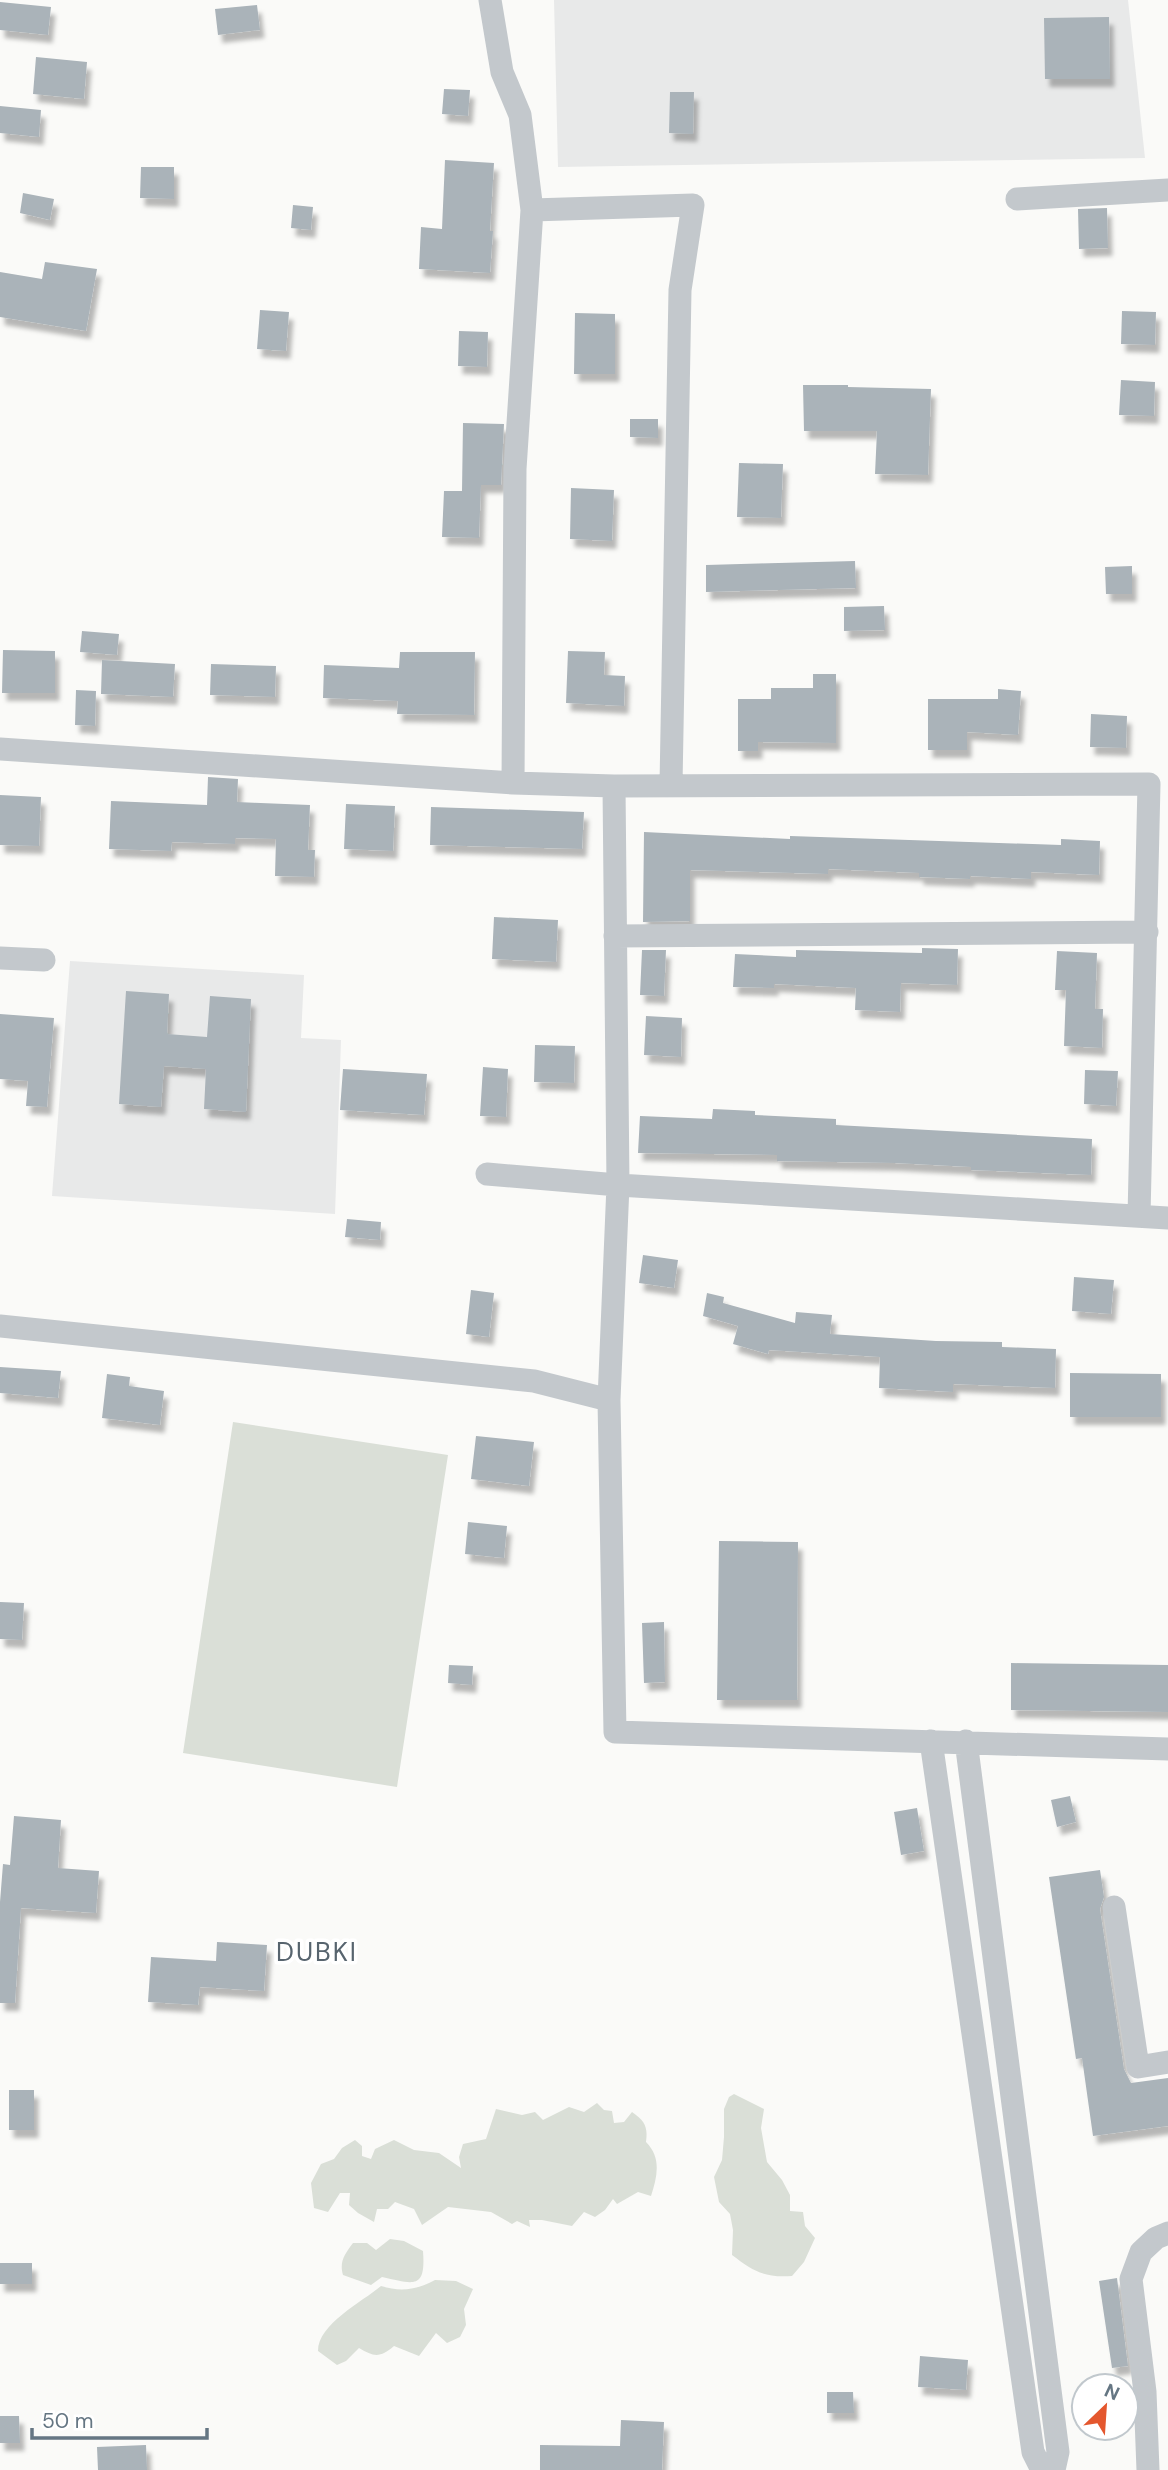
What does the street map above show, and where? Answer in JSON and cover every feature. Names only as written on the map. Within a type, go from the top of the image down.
[{"type":"street","points":[[490,0],[502,72],[520,116],[532,210],[515,469],[513,783]]},
{"type":"street","points":[[1017,199],[1168,190]]},
{"type":"street","points":[[532,210],[693,205],[680,290],[671,785]]},
{"type":"street","points":[[0,748],[513,783],[614,786],[1159,779],[1147,932],[1139,1216]]},
{"type":"street","points":[[614,786],[618,1185],[609,1400],[615,1732],[1168,1749]]},
{"type":"street","points":[[615,936],[1147,932]]},
{"type":"street","points":[[0,958],[44,960]]},
{"type":"street","points":[[487,1174],[618,1185],[1168,1218]]},
{"type":"street","points":[[0,1326],[534,1381],[609,1400]]},
{"type":"street","points":[[932,1741],[1033,2452],[1042,2470]]},
{"type":"street","points":[[966,1741],[1058,2452],[1054,2470]]},
{"type":"street","points":[[1114,1907],[1138,2067],[1168,2063]]},
{"type":"street","points":[[1148,2470],[1144,2392],[1130,2279],[1141,2252],[1156,2238],[1168,2233]]},
{"type":"shaded area","points":[[554,0],[1128,0],[1145,158],[558,167]]},
{"type":"shaded area","points":[[70,961],[304,975],[301,1038],[341,1040],[335,1214],[52,1196]]},
{"type":"shaded area","points":[[233,1422],[448,1455],[397,1787],[183,1753]]},
{"type":"shaded area","points":[[734,2094],[764,2109],[761,2128],[767,2162],[790,2195],[790,2211],[803,2212],[805,2226],[815,2238],[804,2262],[792,2276],[774,2276],[759,2272],[732,2255],[733,2230],[730,2214],[719,2202],[714,2177],[722,2160],[724,2109],[729,2097]]},
{"type":"shaded area","points":[[597,2103],[604,2110],[612,2111],[614,2123],[624,2122],[632,2112],[645,2125],[646,2142],[656,2161],[651,2196],[638,2192],[617,2204],[613,2199],[605,2210],[595,2217],[584,2212],[572,2226],[529,2220],[530,2227],[517,2221],[512,2224],[491,2212],[448,2207],[422,2225],[414,2209],[395,2202],[388,2209],[377,2209],[374,2222],[349,2205],[350,2193],[340,2193],[328,2212],[314,2208],[311,2183],[321,2164],[334,2159],[342,2148],[355,2140],[362,2146],[362,2156],[371,2159],[375,2149],[394,2140],[414,2150],[439,2153],[461,2168],[459,2157],[463,2144],[486,2139],[496,2109],[522,2115],[535,2112],[543,2120],[569,2107],[584,2112]]},
{"type":"shaded area","points":[[390,2239],[404,2241],[423,2251],[420,2278],[410,2282],[382,2277],[371,2285],[343,2275],[342,2262],[353,2243],[367,2243],[376,2250]]},
{"type":"shaded area","points":[[435,2280],[456,2281],[473,2289],[464,2309],[466,2325],[460,2337],[447,2343],[436,2333],[419,2356],[394,2346],[377,2355],[359,2348],[346,2361],[337,2365],[318,2351],[320,2341],[333,2323],[381,2286],[408,2289]]},
{"type":"building","points":[[0,2],[51,7],[48,35],[0,30]]},
{"type":"building","points":[[257,5],[260,30],[218,35],[215,9]]},
{"type":"building","points":[[1109,17],[1110,79],[1045,79],[1044,18]]},
{"type":"building","points":[[36,57],[87,62],[84,99],[33,94]]},
{"type":"building","points":[[444,89],[470,90],[468,116],[442,114]]},
{"type":"building","points":[[670,92],[694,92],[693,134],[669,133]]},
{"type":"building","points":[[0,106],[41,110],[39,137],[0,133]]},
{"type":"building","points":[[445,160],[494,163],[490,273],[419,269],[421,227],[442,229]]},
{"type":"building","points":[[141,167],[174,167],[174,199],[140,198]]},
{"type":"building","points":[[23,193],[54,199],[50,220],[20,213]]},
{"type":"building","points":[[293,205],[313,207],[311,230],[291,228]]},
{"type":"building","points":[[1107,208],[1108,248],[1079,249],[1078,209]]},
{"type":"building","points":[[45,262],[97,269],[86,331],[0,317],[0,272],[42,279]]},
{"type":"building","points":[[260,310],[289,312],[286,351],[257,349]]},
{"type":"building","points":[[1122,311],[1156,312],[1155,345],[1121,344]]},
{"type":"building","points":[[575,313],[615,314],[615,374],[574,374]]},
{"type":"building","points":[[459,331],[488,332],[487,367],[458,366]]},
{"type":"building","points":[[1121,380],[1155,382],[1154,416],[1119,415]]},
{"type":"building","points":[[803,385],[931,389],[928,475],[875,474],[877,431],[804,431]]},
{"type":"building","points":[[630,419],[658,419],[658,438],[630,437]]},
{"type":"building","points":[[463,423],[504,424],[501,485],[481,485],[479,538],[442,537],[444,491],[462,491]]},
{"type":"building","points":[[739,463],[783,464],[781,518],[737,517]]},
{"type":"building","points":[[571,488],[614,490],[612,541],[570,539]]},
{"type":"building","points":[[855,561],[856,588],[706,592],[706,565]]},
{"type":"building","points":[[1132,566],[1132,594],[1106,594],[1105,567]]},
{"type":"building","points":[[884,606],[885,630],[844,631],[844,607]]},
{"type":"building","points":[[82,631],[119,634],[117,655],[80,652]]},
{"type":"building","points":[[3,650],[55,651],[55,693],[2,693]]},
{"type":"building","points":[[568,651],[605,652],[604,675],[625,676],[624,706],[566,703]]},
{"type":"building","points":[[400,652],[475,652],[474,715],[397,714],[398,701],[323,698],[324,665],[399,668]]},
{"type":"building","points":[[102,660],[175,664],[173,697],[101,694]]},
{"type":"building","points":[[211,664],[276,666],[275,697],[210,695]]},
{"type":"building","points":[[813,674],[836,674],[836,743],[758,742],[758,751],[738,751],[738,699],[771,699],[771,688],[813,688]]},
{"type":"building","points":[[998,689],[1021,691],[1018,735],[967,732],[967,750],[928,750],[928,699],[998,699]]},
{"type":"building","points":[[76,690],[96,691],[95,726],[75,725]]},
{"type":"building","points":[[1091,714],[1127,716],[1126,748],[1090,747]]},
{"type":"building","points":[[208,777],[238,779],[237,802],[310,805],[308,850],[315,850],[314,877],[275,876],[276,839],[235,838],[235,844],[172,842],[171,851],[109,849],[111,801],[207,805]]},
{"type":"building","points":[[0,795],[41,797],[39,846],[0,845]]},
{"type":"building","points":[[346,804],[395,806],[393,851],[344,849]]},
{"type":"building","points":[[431,807],[584,812],[582,849],[430,845]]},
{"type":"building","points":[[644,832],[790,839],[790,836],[1061,845],[1061,839],[1100,841],[1099,875],[1031,872],[1031,879],[970,876],[970,879],[919,877],[919,873],[828,869],[828,874],[690,870],[690,921],[643,922]]},
{"type":"building","points":[[494,917],[558,920],[556,962],[492,959]]},
{"type":"building","points":[[922,948],[958,949],[957,985],[901,983],[900,1012],[855,1010],[856,988],[774,984],[774,988],[733,987],[735,954],[796,957],[796,950],[922,953]]},
{"type":"building","points":[[642,950],[666,950],[664,996],[640,995]]},
{"type":"building","points":[[1057,951],[1097,953],[1095,1009],[1103,1009],[1102,1048],[1064,1046],[1066,990],[1055,990]]},
{"type":"building","points":[[126,991],[169,994],[167,1034],[207,1037],[210,996],[251,999],[246,1112],[204,1109],[206,1069],[164,1066],[161,1107],[119,1104]]},
{"type":"building","points":[[0,1014],[54,1018],[47,1107],[26,1106],[28,1081],[0,1079]]},
{"type":"building","points":[[646,1016],[682,1018],[681,1057],[644,1055]]},
{"type":"building","points":[[535,1045],[575,1046],[574,1083],[534,1082]]},
{"type":"building","points":[[483,1067],[508,1069],[506,1117],[480,1116]]},
{"type":"building","points":[[343,1069],[427,1074],[424,1115],[340,1110]]},
{"type":"building","points":[[1085,1070],[1118,1071],[1116,1106],[1084,1104]]},
{"type":"building","points":[[713,1109],[755,1111],[755,1115],[836,1119],[836,1125],[1092,1139],[1091,1175],[971,1170],[971,1167],[895,1163],[777,1161],[777,1155],[638,1153],[640,1116],[712,1119]]},
{"type":"building","points":[[347,1219],[381,1222],[380,1240],[345,1237]]},
{"type":"building","points":[[643,1255],[678,1260],[674,1288],[639,1283]]},
{"type":"building","points":[[1074,1277],[1114,1280],[1111,1314],[1072,1311]]},
{"type":"building","points":[[471,1290],[494,1293],[489,1337],[466,1334]]},
{"type":"building","points":[[707,1293],[724,1297],[723,1303],[795,1323],[796,1312],[832,1315],[830,1334],[1002,1342],[1002,1347],[1056,1349],[1055,1388],[953,1384],[953,1392],[879,1388],[880,1357],[769,1350],[768,1354],[733,1344],[738,1326],[703,1316]]},
{"type":"building","points":[[0,1367],[61,1371],[58,1398],[0,1393]]},
{"type":"building","points":[[1070,1373],[1161,1374],[1161,1417],[1070,1417]]},
{"type":"building","points":[[107,1374],[130,1377],[129,1386],[164,1391],[160,1425],[102,1418]]},
{"type":"building","points":[[476,1436],[534,1442],[529,1486],[471,1479]]},
{"type":"building","points":[[468,1522],[507,1526],[504,1558],[465,1554]]},
{"type":"building","points":[[719,1541],[798,1542],[797,1700],[717,1700]]},
{"type":"building","points":[[0,1602],[24,1603],[22,1640],[0,1639]]},
{"type":"building","points":[[664,1622],[665,1682],[644,1683],[642,1623]]},
{"type":"building","points":[[1011,1663],[1168,1665],[1168,1712],[1011,1710]]},
{"type":"building","points":[[449,1665],[473,1666],[472,1685],[448,1683]]},
{"type":"building","points":[[1070,1796],[1076,1822],[1057,1827],[1051,1800]]},
{"type":"building","points":[[917,1808],[924,1851],[901,1855],[894,1812]]},
{"type":"building","points":[[14,1816],[61,1820],[58,1868],[99,1871],[96,1913],[21,1908],[15,2003],[0,2003],[0,1902],[3,1864],[10,1865]]},
{"type":"building","points":[[1100,1870],[1104,1897],[1100,1909],[1124,2069],[1131,2083],[1168,2078],[1168,2126],[1093,2136],[1082,2058],[1076,2059],[1049,1877]]},
{"type":"building","points":[[217,1942],[267,1945],[264,1991],[200,1987],[198,2005],[148,2002],[151,1957],[216,1961]]},
{"type":"building","points":[[9,2090],[34,2090],[34,2130],[9,2130]]},
{"type":"building","points":[[0,2263],[32,2263],[32,2284],[0,2284]]},
{"type":"building","points":[[1117,2278],[1128,2366],[1112,2368],[1099,2281]]},
{"type":"building","points":[[920,2356],[968,2360],[966,2390],[918,2387]]},
{"type":"building","points":[[827,2392],[853,2392],[854,2413],[827,2413]]},
{"type":"building","points":[[0,2416],[19,2416],[20,2443],[0,2443]]},
{"type":"building","points":[[621,2420],[664,2422],[662,2470],[540,2470],[540,2445],[620,2446]]},
{"type":"building","points":[[146,2445],[147,2470],[98,2470],[97,2447]]},
{"type":"district","name":"DUBKI","points":[[317,1952]]}]
